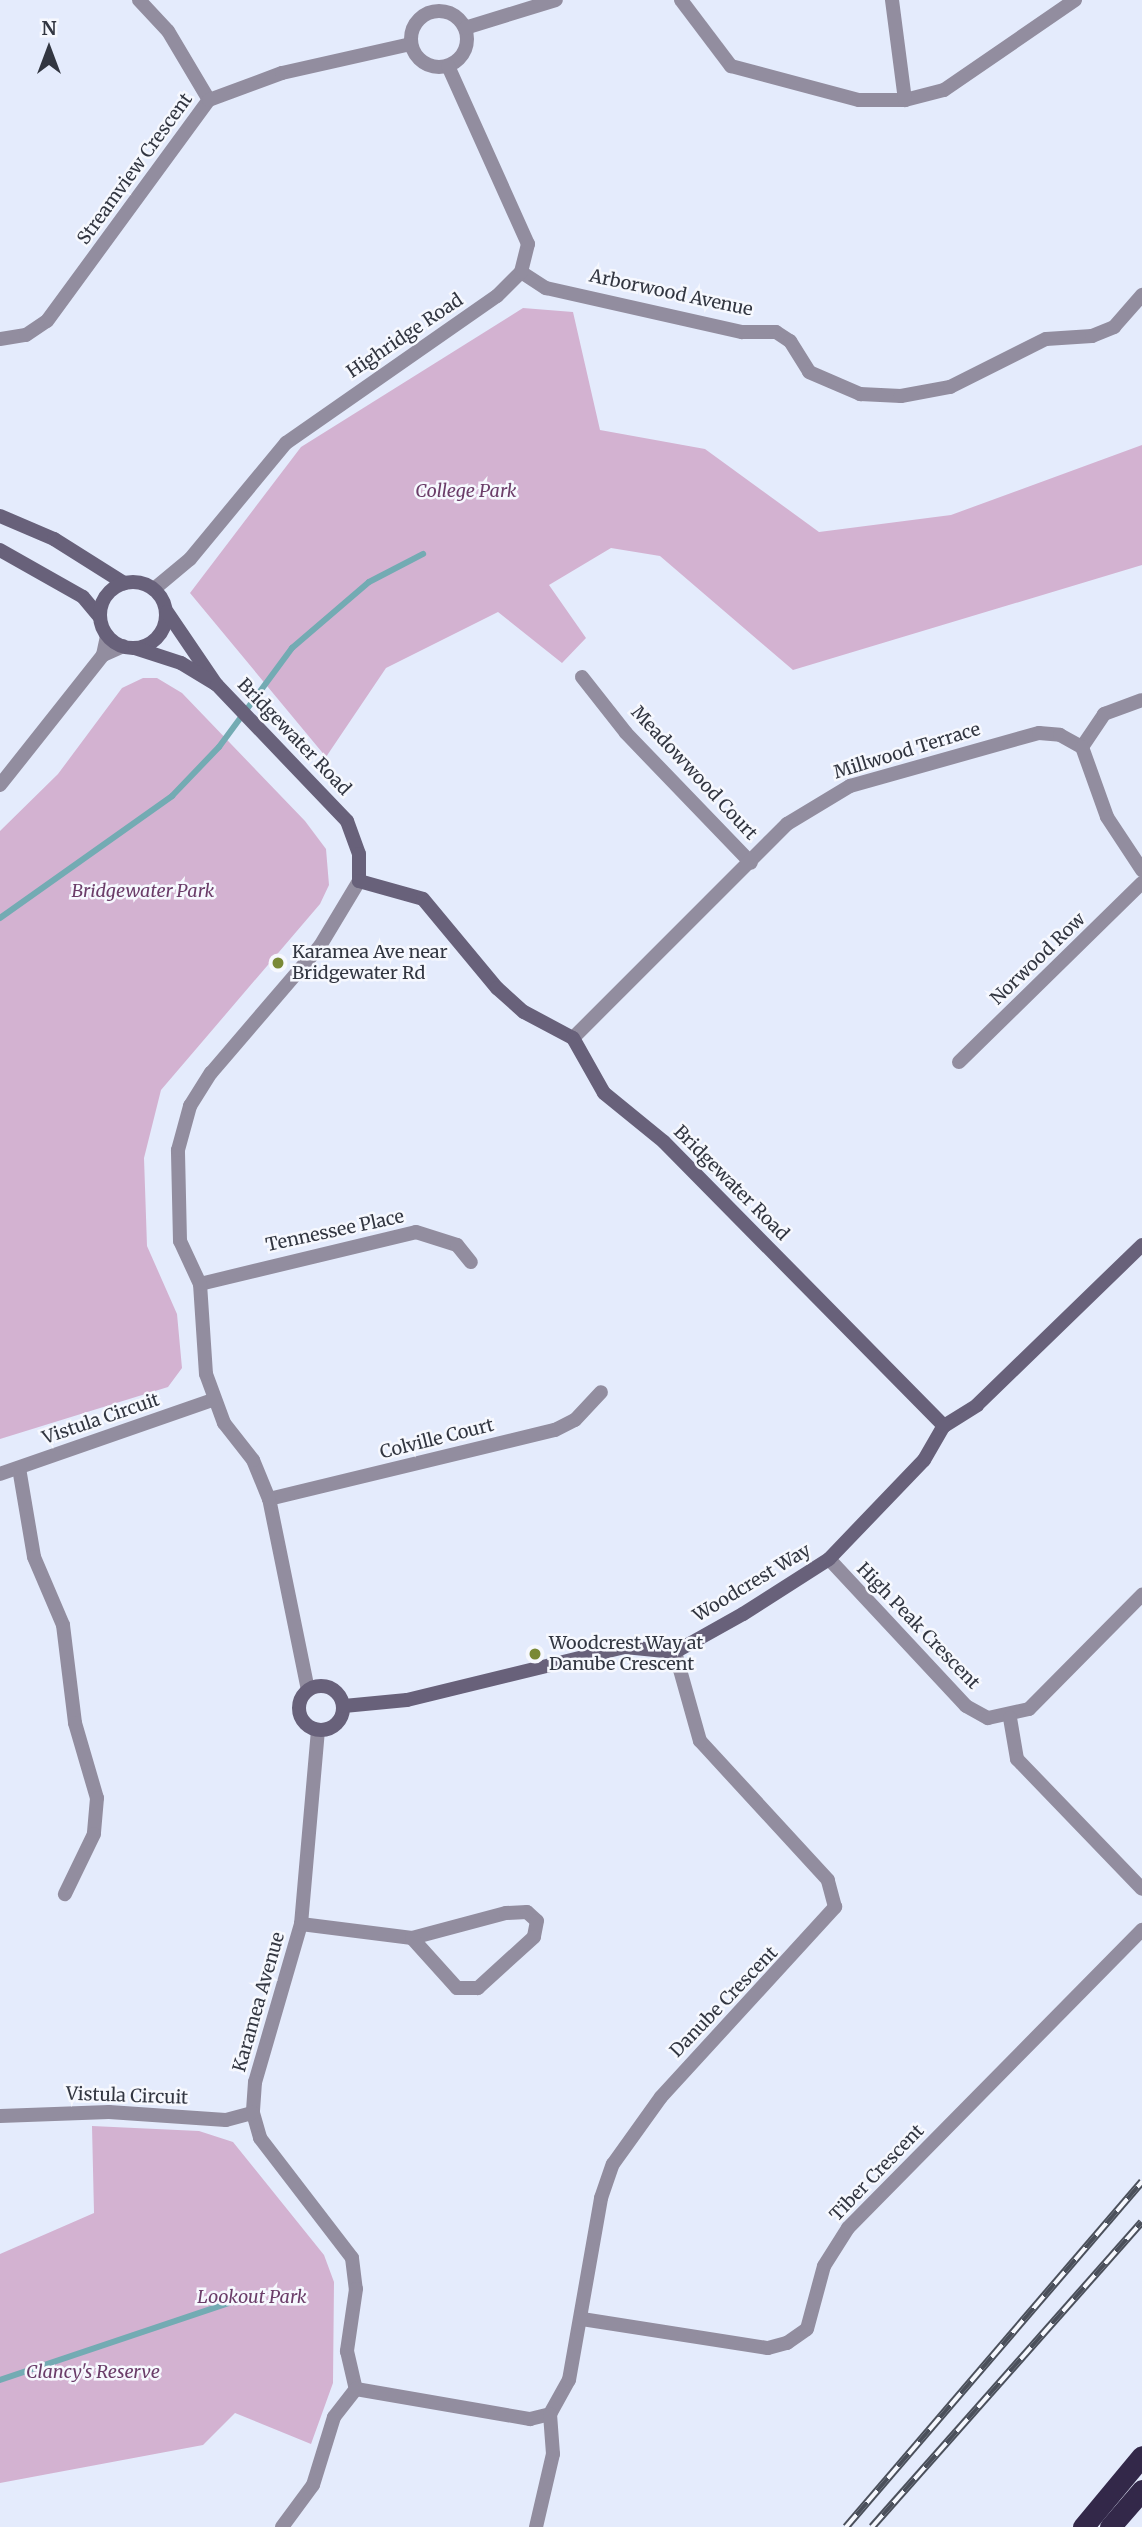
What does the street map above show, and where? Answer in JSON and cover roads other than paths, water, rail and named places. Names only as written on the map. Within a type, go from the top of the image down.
[{"type":"highway","points":[[1083,2527],[1142,2456]]},
{"type":"highway","points":[[1072,2527],[1124,2477]]},
{"type":"highway","points":[[1110,2527],[1142,2490]]},
{"type":"street","points":[[139,0],[168,31],[209,100]]},
{"type":"street","points":[[465,28],[556,0]]},
{"type":"street","points":[[681,0],[731,66],[859,100],[905,100],[944,90],[977,71],[1075,0]]},
{"type":"street","points":[[892,0],[905,100]]},
{"type":"street","points":[[432,6],[453,15],[465,28],[465,51],[448,66],[425,64],[411,44],[416,22],[432,6]]},
{"type":"street","name":"Streamview Crescent","points":[[0,339],[26,335],[47,320],[209,100],[282,73],[411,44]]},
{"type":"street","points":[[448,66],[528,244],[521,272]]},
{"type":"street","name":"Arborwood Avenue","points":[[521,272],[546,288],[741,332],[776,332],[790,341],[809,372],[860,394],[901,396],[950,387],[1046,339],[1092,336],[1114,327],[1142,295]]},
{"type":"street","name":"Highridge Road","points":[[154,589],[190,559],[286,443],[497,296],[521,272]]},
{"type":"street","points":[[0,516],[54,539],[124,583],[154,589],[167,612],[155,641],[103,655]]},
{"type":"street","points":[[0,550],[83,597],[100,617],[107,636],[103,655],[0,785]]},
{"type":"street","points":[[100,617],[106,596],[124,583]]},
{"type":"street","name":"Bridgewater Road","points":[[167,612],[216,685]]},
{"type":"street","points":[[107,636],[129,647]]},
{"type":"street","name":"Bridgewater Road","points":[[129,647],[181,663],[216,685],[273,740],[347,821],[359,854],[359,881]]},
{"type":"street","name":"Meadowwood Court","points":[[582,677],[626,733],[751,863]]},
{"type":"street","points":[[1142,700],[1104,714],[1082,747],[1107,817],[1142,870]]},
{"type":"street","name":"Millwood Terrace","points":[[573,1038],[788,824],[850,786],[1039,733],[1082,747]]},
{"type":"street","points":[[344,1706],[338,1723],[318,1730],[300,1713],[308,1690],[269,1499],[213,1399],[200,1284],[180,1241],[176,1198],[178,1150],[190,1107],[344,914],[359,881],[423,899],[498,988],[524,1012],[573,1038]]},
{"type":"street","name":"Norwood Row","points":[[959,1062],[1142,883]]},
{"type":"street","name":"Bridgewater Road","points":[[573,1038],[604,1093],[664,1142],[944,1426]]},
{"type":"street","name":"Tennessee Place","points":[[200,1284],[416,1232],[457,1245],[471,1262]]},
{"type":"street","name":"Woodcrest Way","points":[[675,1652],[828,1559],[924,1460],[944,1426],[977,1405],[1142,1245]]},
{"type":"street","name":"Colville Court","points":[[269,1499],[555,1430],[575,1420],[601,1392]]},
{"type":"street","name":"Vistula Circuit","points":[[0,1474],[213,1399]]},
{"type":"street","points":[[19,1468],[34,1557],[63,1625],[75,1723],[97,1798],[94,1834],[65,1894]]},
{"type":"street","name":"High Peak Crescent","points":[[828,1559],[967,1706],[988,1718],[1010,1718]]},
{"type":"street","points":[[1142,1595],[1029,1709],[1010,1718],[1017,1759],[1142,1889]]},
{"type":"street","points":[[344,1706],[407,1700],[625,1647],[675,1652]]},
{"type":"street","name":"Danube Crescent","points":[[550,2414],[569,2380],[582,2319],[600,2198],[613,2164],[661,2097],[835,1907],[828,1880],[700,1741],[675,1652]]},
{"type":"street","points":[[308,1690],[330,1688],[344,1706]]},
{"type":"street","name":"Karamea Avenue","points":[[253,2113],[265,2041],[301,1924],[318,1730]]},
{"type":"street","points":[[301,1924],[412,1938],[506,1913],[527,1912],[537,1922],[534,1937],[478,1989],[457,1988],[412,1938]]},
{"type":"street","name":"Tiber Crescent","points":[[582,2319],[768,2348],[788,2343],[807,2329],[824,2266],[848,2228],[1142,1930]]},
{"type":"street","name":"Vistula Circuit","points":[[0,2116],[109,2112],[226,2120],[253,2113]]},
{"type":"street","points":[[253,2113],[277,2164],[337,2231],[352,2258],[356,2289],[347,2351],[356,2389]]},
{"type":"street","points":[[356,2389],[530,2419],[550,2414],[553,2454],[536,2527]]},
{"type":"street","points":[[282,2527],[313,2485],[334,2417],[356,2389]]},
{"type":"waterway","points":[[0,918],[172,796],[219,747],[292,648],[369,582],[423,554]]},
{"type":"waterway","points":[[0,2380],[256,2294]]},
{"type":"railway","points":[[846,2527],[1142,2182]]},
{"type":"railway","points":[[872,2527],[1142,2222]]},
{"type":"place","name":"Karamea Ave near Bridgewater Rd","points":[[278,963]]},
{"type":"place","name":"Woodcrest Way at Danube Crescent","points":[[535,1654]]},
{"type":"park label","name":"College Park","points":[[466,491]]},
{"type":"park label","name":"Bridgewater Park","points":[[143,891]]},
{"type":"park label","name":"Lookout Park","points":[[252,2297]]},
{"type":"park label","name":"Clancy's Reserve","points":[[93,2372]]}]
